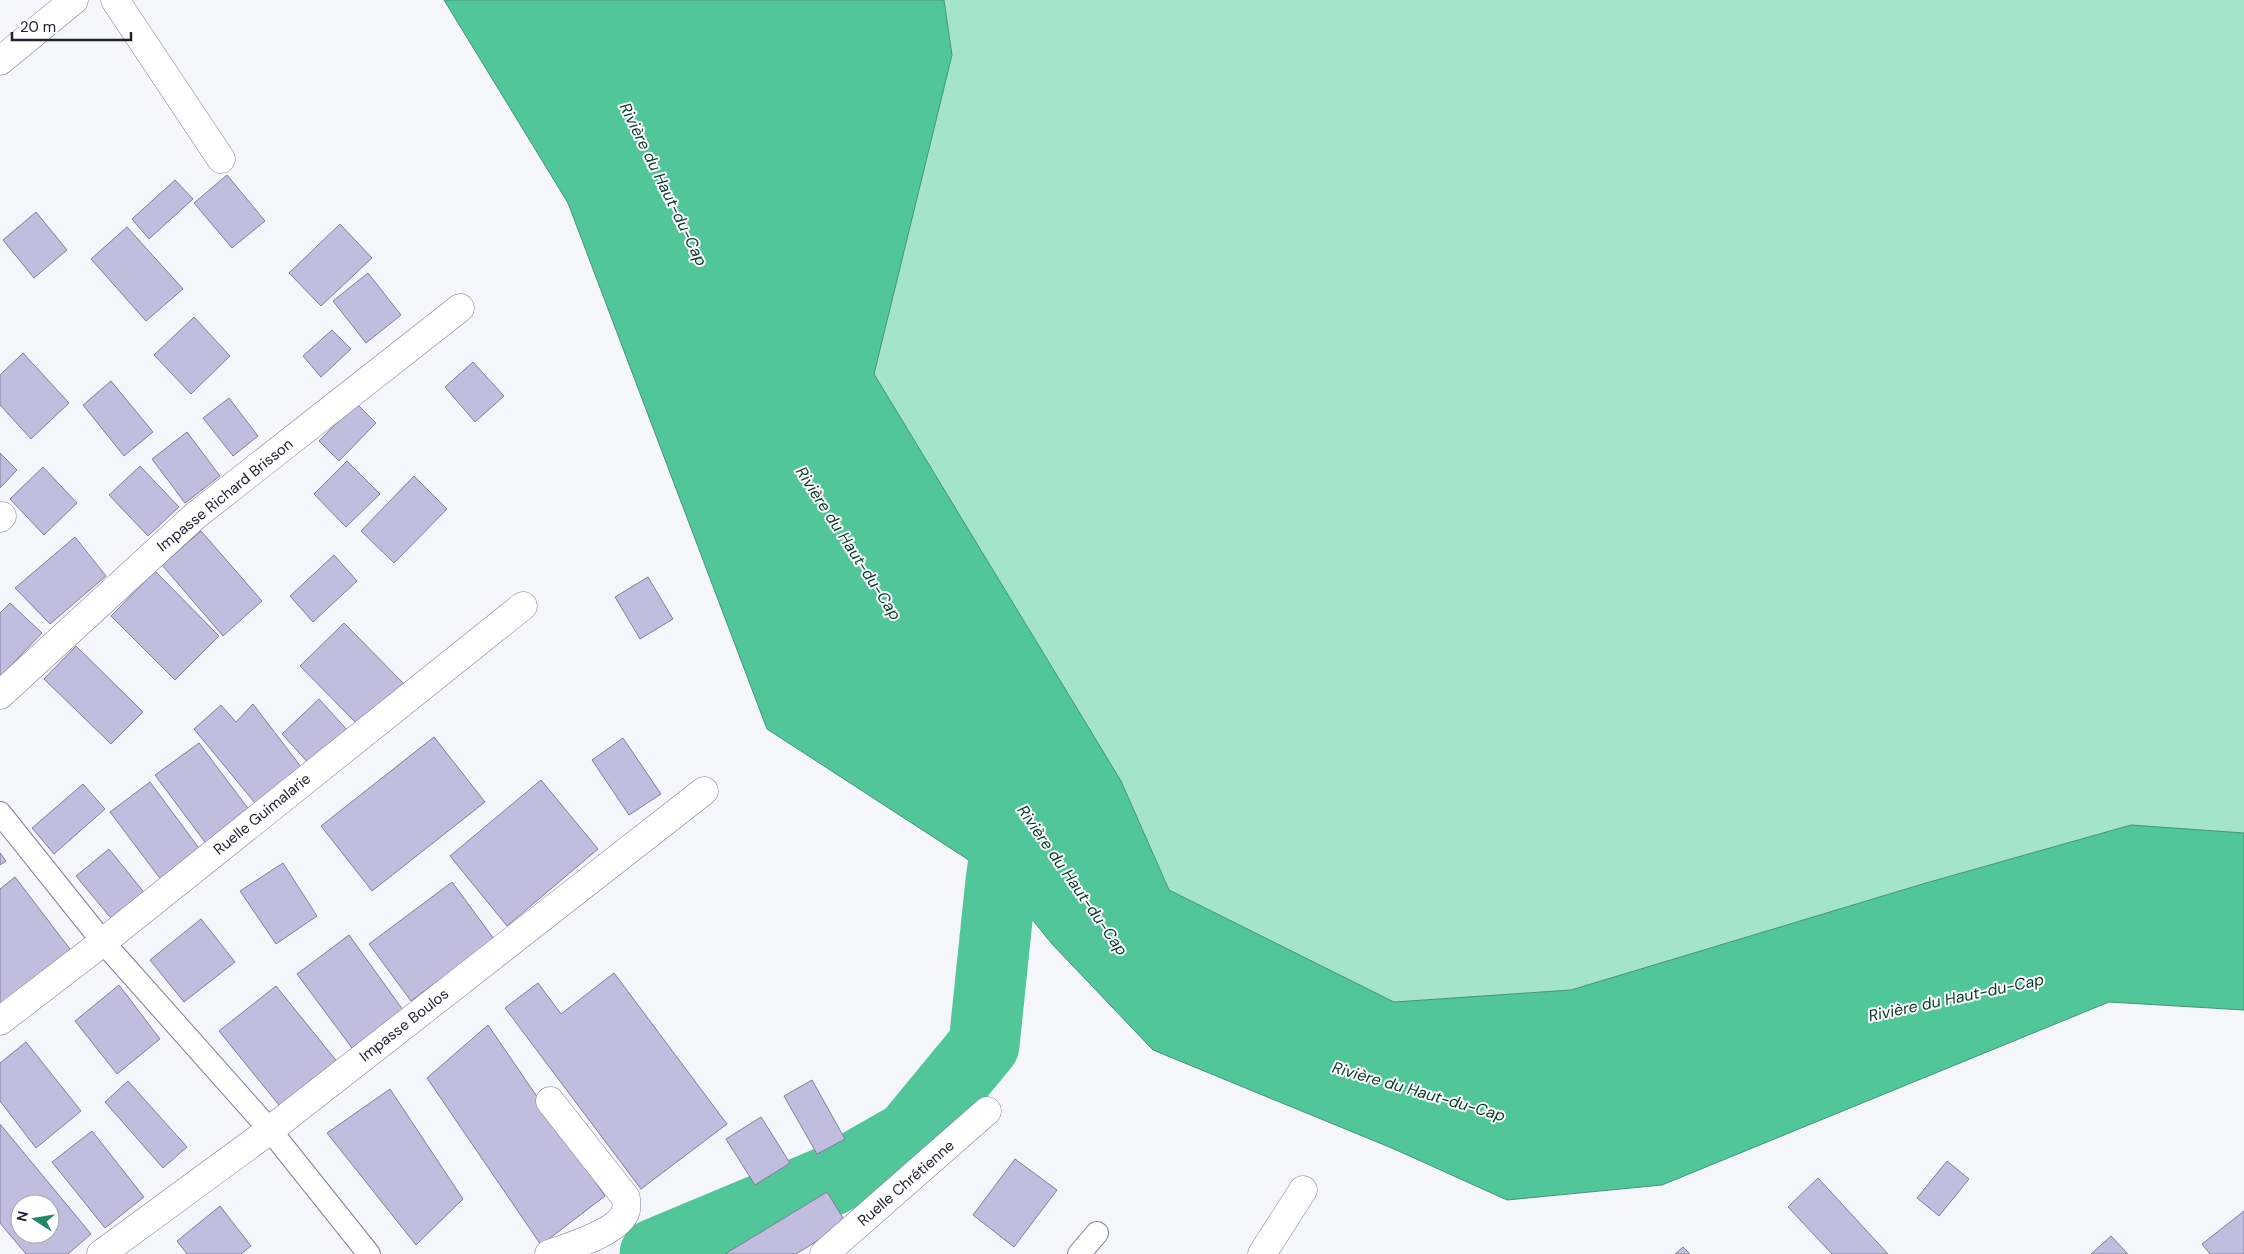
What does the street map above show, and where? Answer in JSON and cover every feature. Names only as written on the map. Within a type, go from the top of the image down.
[{"type":"street","points":[[0,61],[74,0]]},
{"type":"street","points":[[115,0],[221,159]]},
{"type":"street","name":"Impasse Richard Brisson","points":[[0,695],[195,516],[460,308]]},
{"type":"street","name":"Ruelle Guimalarie","points":[[0,1021],[103,942],[523,606]]},
{"type":"street","name":"Impasse Boulos","points":[[101,1254],[270,1130],[704,791]]},
{"type":"street","points":[[549,1254],[606,1232],[620,1220],[626,1211],[626,1198],[550,1101]]},
{"type":"street","name":"Ruelle Chrétienne","points":[[824,1254],[987,1112]]},
{"type":"street","points":[[1262,1254],[1303,1190]]},
{"type":"lane","points":[[0,813],[103,942],[270,1130],[369,1254]]},
{"type":"lane","points":[[1079,1254],[1096,1233]]},
{"type":"shaded area","points":[[944,0],[2244,0],[2244,833],[2131,825],[1926,883],[1571,990],[1394,1002],[1169,890],[1121,781],[874,374],[952,55]]},
{"type":"water","name":"Rivière du Haut-du-Cap","points":[[444,0],[944,0],[952,55],[874,374],[1121,781],[1169,890],[1394,1002],[1571,990],[1926,883],[2131,825],[2244,833],[2244,1010],[2109,1002],[1662,1185],[1507,1200],[1394,1149],[1153,1050],[1052,944],[1001,881],[767,729],[568,203]]},
{"type":"building","points":[[227,175],[265,221],[232,248],[194,203]]},
{"type":"building","points":[[175,180],[193,199],[149,239],[132,219]]},
{"type":"building","points":[[36,212],[67,250],[34,278],[3,240]]},
{"type":"building","points":[[340,224],[372,258],[321,306],[289,273]]},
{"type":"building","points":[[127,227],[183,289],[146,321],[91,259]]},
{"type":"building","points":[[368,273],[401,315],[366,343],[333,301]]},
{"type":"building","points":[[194,317],[230,356],[191,394],[154,355]]},
{"type":"building","points":[[332,330],[351,349],[321,377],[303,356]]},
{"type":"building","points":[[23,353],[69,403],[31,439],[0,405],[0,375]]},
{"type":"building","points":[[473,362],[504,396],[475,422],[445,387]]},
{"type":"building","points":[[111,381],[153,432],[124,456],[83,405]]},
{"type":"building","points":[[229,398],[258,436],[233,456],[203,418]]},
{"type":"building","points":[[356,403],[376,423],[339,461],[319,441]]},
{"type":"building","points":[[187,432],[220,476],[185,503],[152,459]]},
{"type":"building","points":[[0,453],[17,470],[0,488]]},
{"type":"building","points":[[347,461],[380,494],[346,527],[314,494]]},
{"type":"building","points":[[140,466],[179,507],[148,536],[109,495]]},
{"type":"building","points":[[43,467],[77,503],[44,535],[10,499]]},
{"type":"building","points":[[414,476],[447,509],[394,563],[361,531]]},
{"type":"building","points":[[201,531],[262,601],[223,636],[162,565]]},
{"type":"building","points":[[75,537],[106,576],[50,624],[15,588]]},
{"type":"building","points":[[334,555],[357,581],[313,622],[290,596]]},
{"type":"building","points":[[155,571],[219,636],[175,680],[111,616]]},
{"type":"building","points":[[648,577],[673,619],[640,639],[615,597]]},
{"type":"building","points":[[10,603],[42,633],[0,677],[0,613]]},
{"type":"building","points":[[344,623],[406,686],[362,729],[300,666]]},
{"type":"building","points":[[76,646],[143,712],[111,744],[44,679]]},
{"type":"building","points":[[319,699],[349,732],[311,766],[282,734]]},
{"type":"building","points":[[253,704],[305,772],[260,809],[194,729],[221,705],[236,722]]},
{"type":"building","points":[[434,737],[485,802],[372,891],[321,826]]},
{"type":"building","points":[[623,738],[661,794],[629,815],[592,760]]},
{"type":"building","points":[[199,743],[256,819],[213,853],[155,775]]},
{"type":"building","points":[[541,780],[598,849],[507,926],[450,856]]},
{"type":"building","points":[[150,782],[204,855],[165,885],[110,812]]},
{"type":"building","points":[[83,784],[105,809],[54,854],[32,828]]},
{"type":"building","points":[[109,849],[147,896],[115,923],[76,876]]},
{"type":"building","points":[[0,853],[6,861],[0,865]]},
{"type":"building","points":[[283,863],[317,916],[276,944],[240,891]]},
{"type":"building","points":[[15,877],[73,953],[0,1009],[0,889]]},
{"type":"building","points":[[452,882],[494,939],[411,1001],[369,944]]},
{"type":"building","points":[[201,919],[235,962],[184,1002],[150,960]]},
{"type":"building","points":[[349,935],[403,1010],[352,1048],[297,974]]},
{"type":"building","points":[[614,973],[727,1124],[641,1189],[505,1008],[538,983],[561,1014]]},
{"type":"building","points":[[119,985],[160,1039],[117,1074],[75,1021]]},
{"type":"building","points":[[276,986],[339,1064],[283,1110],[219,1031]]},
{"type":"building","points":[[488,1025],[605,1196],[541,1245],[427,1078]]},
{"type":"building","points":[[26,1042],[81,1111],[36,1148],[0,1101],[0,1063]]},
{"type":"building","points":[[812,1080],[845,1139],[817,1154],[784,1096]]},
{"type":"building","points":[[128,1081],[187,1147],[163,1168],[105,1102]]},
{"type":"building","points":[[390,1089],[463,1199],[416,1245],[327,1133]]},
{"type":"building","points":[[761,1117],[790,1163],[755,1185],[726,1139]]},
{"type":"building","points":[[0,1124],[58,1194],[10,1194],[10,1235],[0,1223]]},
{"type":"building","points":[[92,1131],[144,1197],[105,1228],[52,1162]]},
{"type":"building","points":[[1015,1159],[1057,1190],[1014,1247],[973,1215]]},
{"type":"building","points":[[1947,1161],[1969,1179],[1939,1216],[1917,1198]]},
{"type":"building","points":[[1818,1178],[1888,1254],[1832,1254],[1788,1207]]},
{"type":"building","points":[[827,1192],[846,1223],[796,1254],[725,1254]]},
{"type":"building","points":[[60,1197],[91,1234],[68,1254],[26,1254],[18,1244],[60,1244]]},
{"type":"building","points":[[220,1206],[251,1246],[241,1254],[187,1254],[177,1241]]},
{"type":"building","points":[[2244,1211],[2244,1254],[2210,1254],[2202,1244]]},
{"type":"building","points":[[2111,1236],[2128,1254],[2091,1254]]},
{"type":"building","points":[[1683,1247],[1690,1254],[1675,1254]]},
{"type":"waterway","name":"Rivière du Haut-du-Cap","points":[[655,1254],[832,1180],[909,1136],[984,1045],[1001,881],[1013,796]]}]
